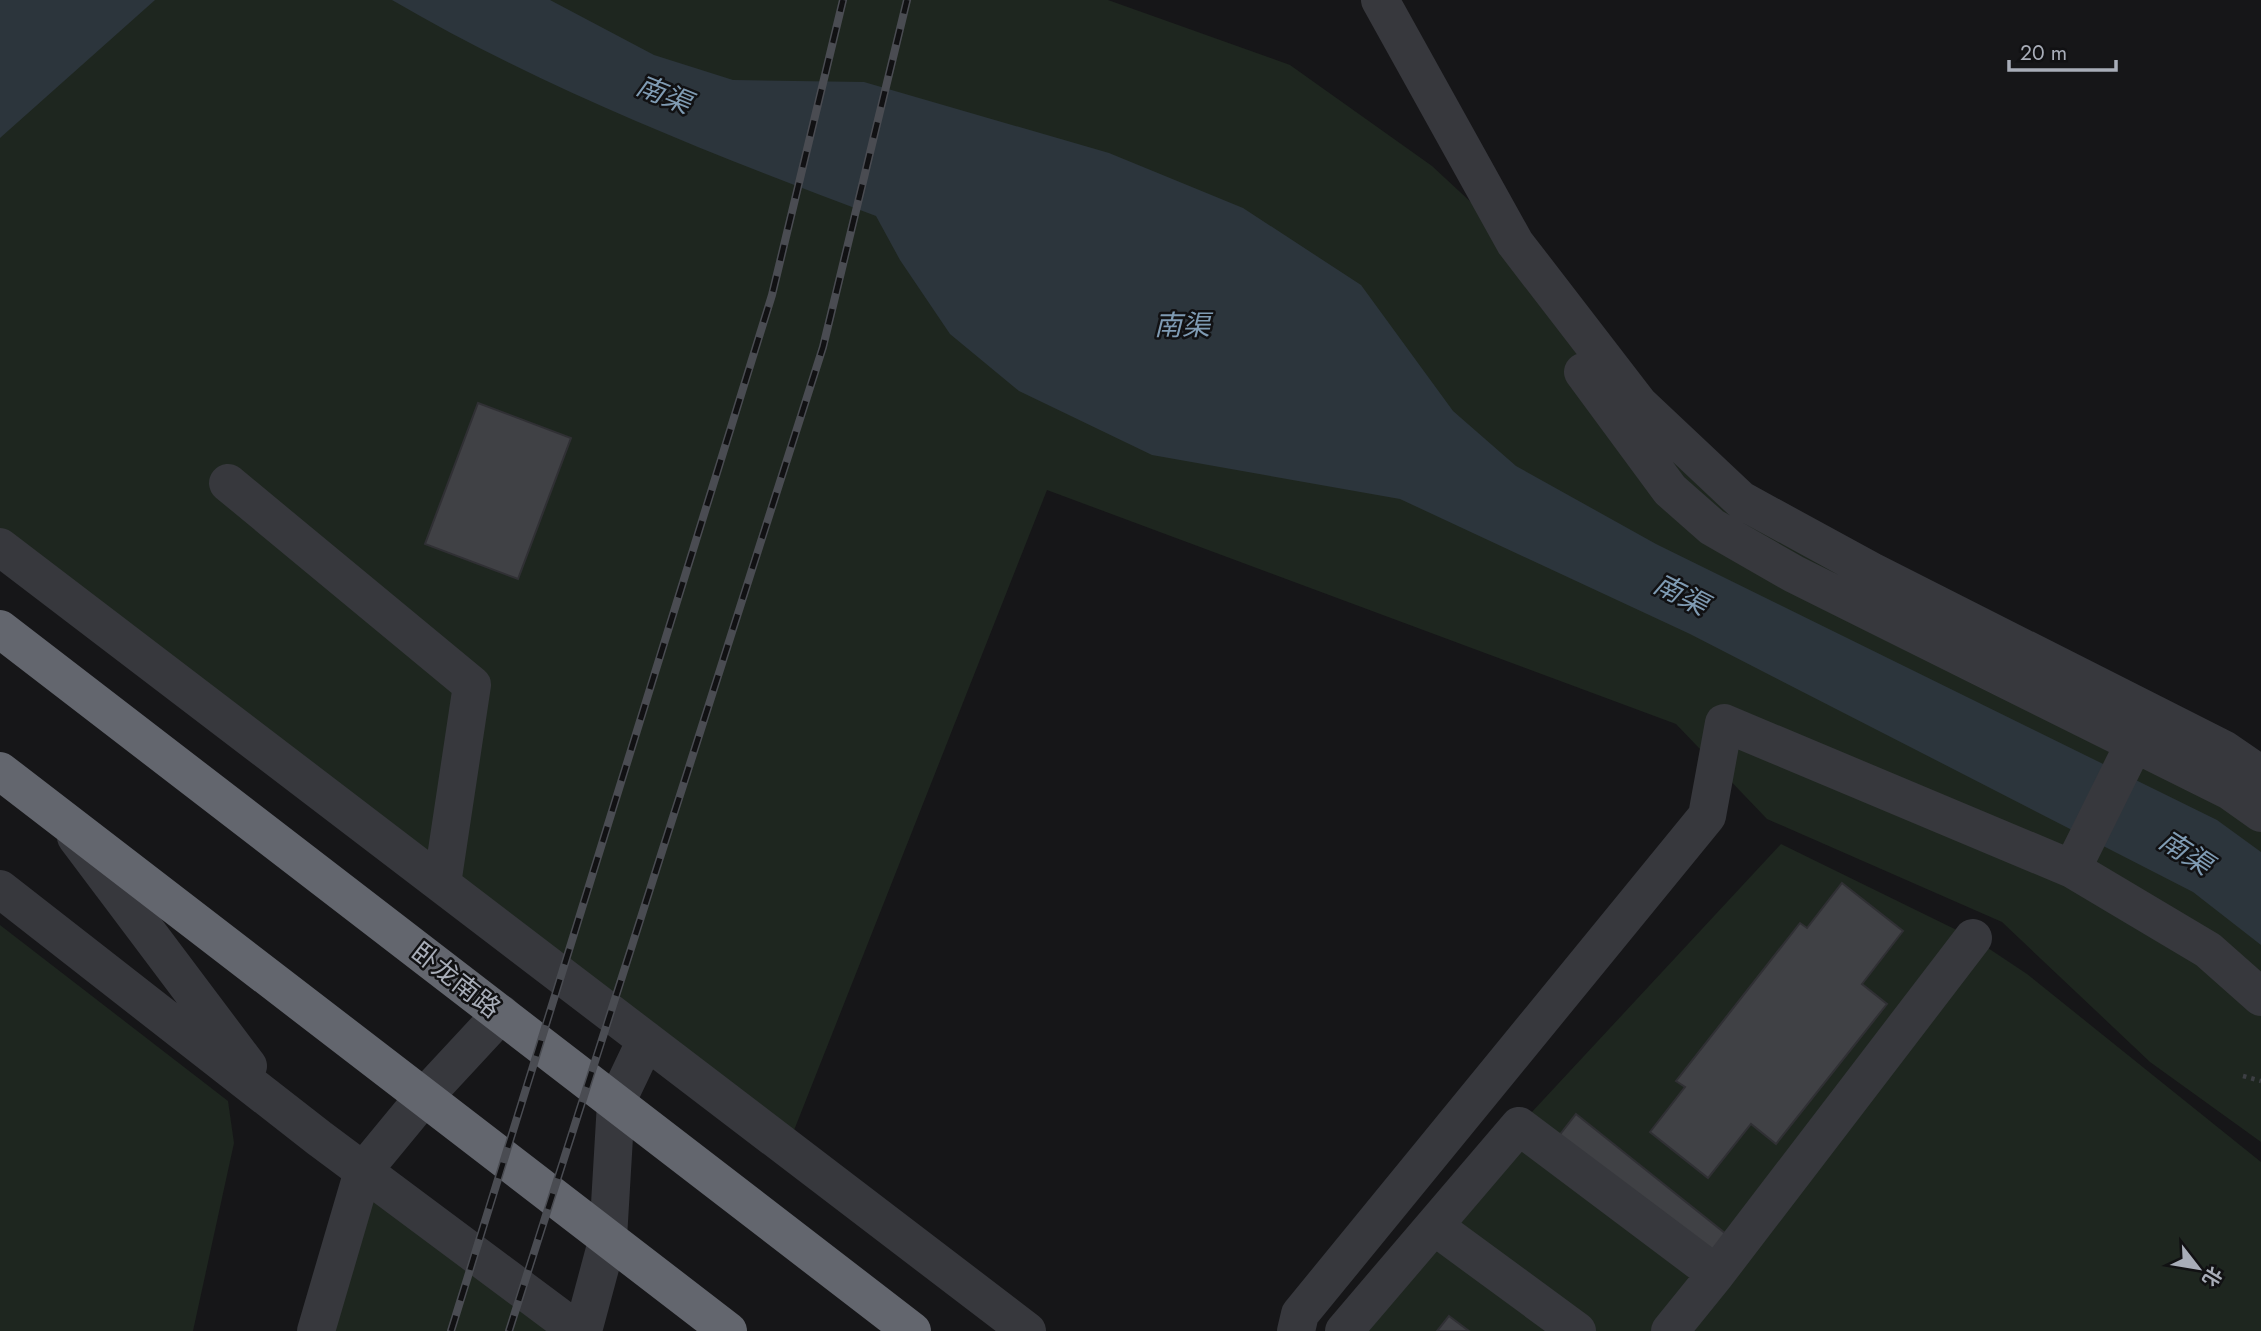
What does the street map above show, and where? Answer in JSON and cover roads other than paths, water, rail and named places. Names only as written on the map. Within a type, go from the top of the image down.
[{"type":"highway","name":"卧龙南路","points":[[0,628],[912,1331]]},
{"type":"highway","points":[[0,771],[728,1331]]},
{"type":"street","points":[[1380,0],[1515,243],[1639,404],[1741,500],[1884,577],[2225,750],[2261,775]]},
{"type":"street","points":[[1515,243],[1500,255],[1670,490],[1712,527],[1794,574],[2230,791],[2261,813]]},
{"type":"street","points":[[228,483],[472,685],[442,884]]},
{"type":"street","points":[[0,547],[1027,1331]]},
{"type":"street","points":[[1296,1331],[1300,1314],[1707,816],[1724,723],[2072,869],[2208,950],[2261,997]]},
{"type":"street","points":[[2072,869],[2134,744]]},
{"type":"street","points":[[65,821],[279,1108]]},
{"type":"street","points":[[0,889],[279,1108],[578,1331]]},
{"type":"street","points":[[1670,1331],[1973,938]]},
{"type":"street","points":[[316,1331],[363,1171],[424,1097],[501,1014]]},
{"type":"street","points":[[583,1331],[608,1238],[615,1103],[646,1040]]},
{"type":"street","points":[[1343,1331],[1519,1126],[1716,1274]]},
{"type":"street","points":[[1434,1226],[1577,1331]]},
{"type":"water","points":[[0,0],[155,0],[0,138]]},
{"type":"water","name":"南渠","points":[[392,0],[550,0],[654,55],[733,80],[864,82],[1109,153],[1243,208],[1361,285],[1453,411],[1516,466],[1656,544],[2217,820],[2261,852],[2261,945],[2193,892],[1690,634],[1400,499],[1152,455],[1019,391],[950,334],[900,260],[876,216],[690,144],[568,91],[509,63]]},
{"type":"railway","points":[[451,1331],[772,295],[843,0]]},
{"type":"railway","points":[[509,1331],[823,347],[907,0]]}]
